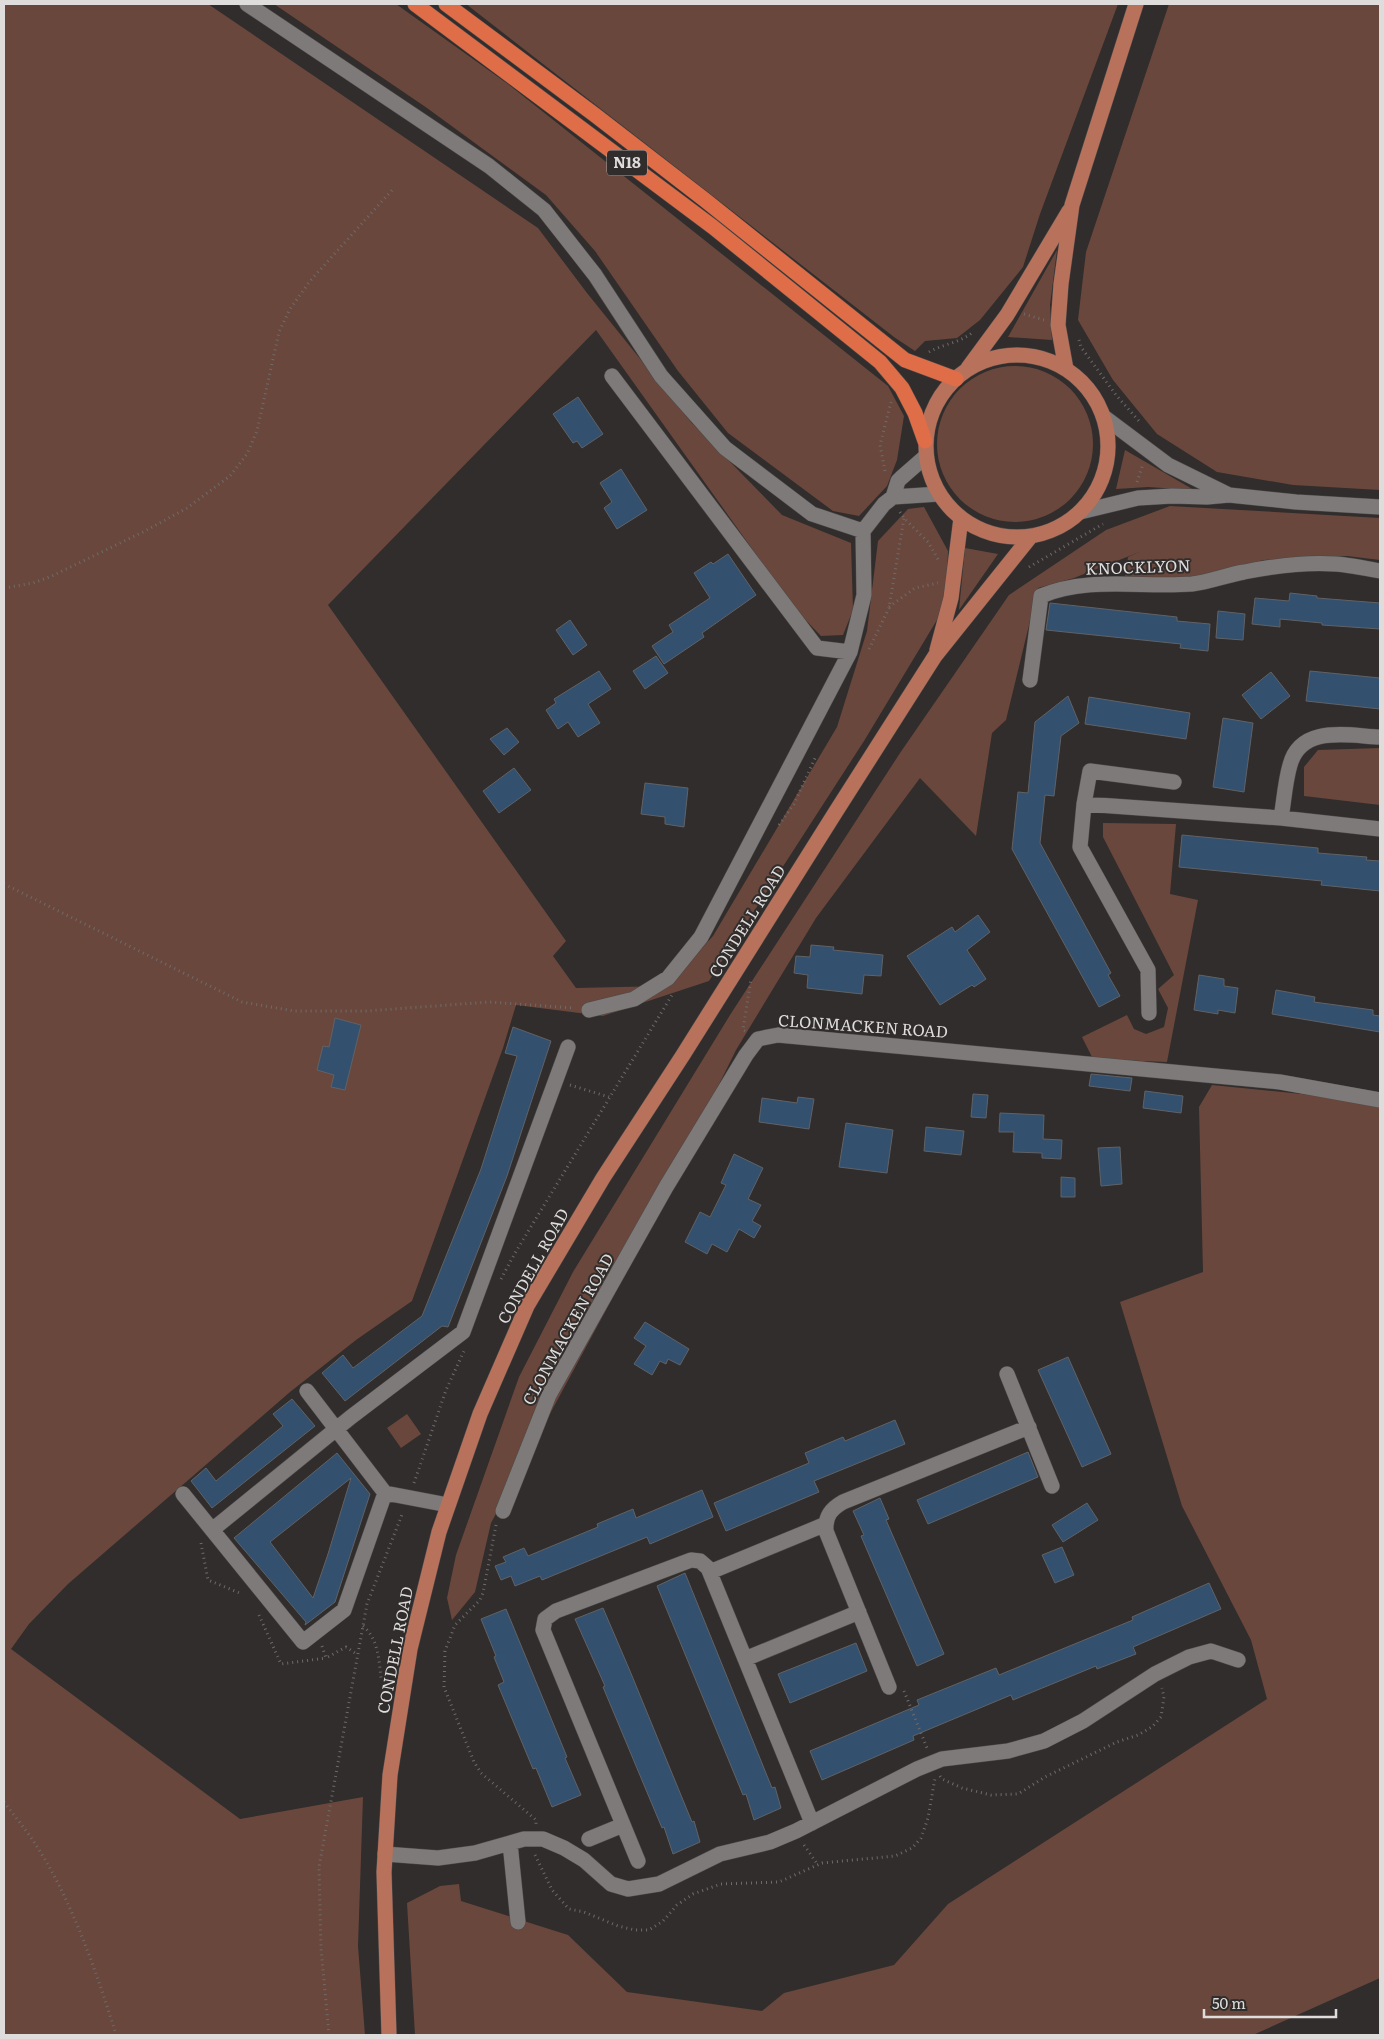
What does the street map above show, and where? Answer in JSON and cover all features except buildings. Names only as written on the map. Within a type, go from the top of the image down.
[{"type":"highway","name":"N18","points":[[415,4],[713,227],[880,362],[902,388],[915,413],[925,449]]},
{"type":"highway","name":"N18","points":[[446,4],[697,194],[906,360],[961,375]]},
{"type":"main road","points":[[1066,369],[1058,325],[1061,284],[1072,205],[1136,4]]},
{"type":"main road","points":[[961,375],[984,361],[1005,356],[1033,356],[1066,369],[1082,382],[1095,398],[1104,417],[1108,437],[1108,458],[1100,484],[1093,497],[1080,512],[1065,524],[1049,532],[1031,536],[1006,536],[983,530],[961,518],[938,494],[930,475],[925,449],[935,409],[941,396],[961,375],[1011,309],[1072,205]]},
{"type":"main road","points":[[935,656],[951,598],[961,518]]},
{"type":"main road","points":[[935,656],[1031,536]]},
{"type":"main road","name":"CONDELL ROAD","points":[[389,2035],[386,1999],[385,1854],[390,1775],[410,1649],[439,1532],[480,1414],[527,1306],[603,1178],[935,656]]},
{"type":"street","points":[[247,4],[489,166],[544,210],[595,275],[661,376],[725,448],[812,514],[863,531]]},
{"type":"street","points":[[612,376],[817,648],[850,652]]},
{"type":"street","points":[[1104,417],[1168,465],[1229,495]]},
{"type":"street","points":[[589,1010],[634,999],[668,978],[701,937],[850,652],[864,595],[863,531],[884,504],[893,497],[898,482],[925,449]]},
{"type":"street","points":[[893,497],[938,494]]},
{"type":"street","points":[[1080,512],[1138,498],[1229,495],[1296,502],[1380,507]]},
{"type":"street","name":"KNOCKLYON","points":[[1030,680],[1041,596],[1052,591],[1082,586],[1129,583],[1193,584],[1241,572],[1282,565],[1336,564],[1380,571]]},
{"type":"street","points":[[1281,818],[1290,763],[1297,749],[1308,738],[1326,735],[1380,737]]},
{"type":"street","points":[[1149,1013],[1148,970],[1080,846],[1084,804],[1090,771],[1174,782]]},
{"type":"street","points":[[1084,804],[1281,818],[1380,829]]},
{"type":"street","name":"CLONMACKEN ROAD","points":[[503,1511],[549,1395],[666,1187],[746,1055],[758,1039],[778,1035],[1270,1081],[1380,1100]]},
{"type":"street","points":[[206,1533],[462,1332],[568,1047]]},
{"type":"street","points":[[1007,1374],[1052,1486]]},
{"type":"street","points":[[307,1391],[384,1493],[448,1505]]},
{"type":"street","points":[[896,1688],[859,1612],[826,1531],[827,1517],[834,1508],[843,1502],[1029,1427]]},
{"type":"street","points":[[183,1494],[206,1533],[303,1642],[344,1610],[384,1493]]},
{"type":"street","points":[[710,1572],[826,1524]]},
{"type":"street","points":[[638,1861],[542,1630],[545,1619],[556,1611],[691,1560],[700,1561],[710,1572],[812,1823]]},
{"type":"street","points":[[745,1659],[859,1612]]},
{"type":"street","points":[[385,1854],[438,1858],[475,1853],[524,1839],[543,1839],[564,1848],[584,1860],[611,1884],[628,1889],[659,1884],[720,1854],[770,1842],[812,1823],[917,1769],[934,1766],[942,1759],[1008,1751],[1044,1741],[1083,1721],[1155,1674],[1188,1657],[1211,1651],[1238,1660]]},
{"type":"street","points":[[589,1839],[623,1825]]},
{"type":"street","points":[[510,1843],[518,1922]]},
{"type":"path","points":[[4,588],[33,583],[52,576],[145,531],[187,508],[230,476],[247,454],[257,431],[276,344],[287,315],[310,281],[393,189]]},
{"type":"path","points":[[1022,313],[1051,322]]},
{"type":"path","points":[[939,346],[966,338],[978,328]]},
{"type":"path","points":[[1078,339],[1081,347],[1116,394],[1144,427]]},
{"type":"path","points":[[884,466],[880,445],[893,396]]},
{"type":"path","points":[[1136,488],[1144,461]]},
{"type":"path","points":[[941,565],[928,542],[904,518],[889,608],[915,588],[942,582]]},
{"type":"path","points":[[1023,572],[1050,554],[1107,522]]},
{"type":"path","points":[[4,884],[242,1002],[294,1011],[367,1011],[489,1002],[589,1010]]},
{"type":"path","points":[[752,976],[743,1030],[758,1039]]},
{"type":"path","points":[[555,1080],[609,1097]]},
{"type":"path","points":[[503,1511],[498,1516],[483,1593],[480,1600],[455,1625],[445,1651],[444,1687],[474,1762],[481,1773],[536,1820],[533,1851],[552,1890],[569,1909],[584,1912],[618,1926],[635,1930],[650,1930],[663,1921],[677,1905],[693,1894],[721,1884],[779,1882],[822,1863],[895,1856],[912,1848],[921,1838],[928,1818],[935,1780],[934,1766]]},
{"type":"path","points":[[206,1533],[208,1580],[243,1594]]},
{"type":"path","points":[[258,1612],[281,1664],[326,1658],[346,1647],[358,1655]]},
{"type":"path","points":[[363,1626],[371,1632],[379,1658],[381,1678]]},
{"type":"path","points":[[316,1632],[326,1658]]},
{"type":"path","points":[[896,1688],[942,1779],[962,1788],[991,1796],[1018,1794],[1045,1777],[1116,1742],[1138,1735],[1152,1727],[1161,1717],[1164,1697],[1160,1682],[1155,1674]]},
{"type":"path","points":[[4,1802],[32,1839],[62,1893],[106,2002],[116,2035]]},
{"type":"shaded area","points":[[4,4],[208,4],[538,228],[587,293],[691,422],[782,515],[851,543],[853,610],[843,635],[821,636],[795,609],[596,330],[328,605],[566,941],[553,956],[576,988],[666,986],[713,936],[837,727],[867,631],[878,541],[908,509],[924,507],[948,551],[946,605],[864,741],[709,981],[603,1016],[516,1005],[503,1048],[412,1301],[356,1340],[290,1392],[68,1584],[29,1624],[11,1649],[240,1819],[363,1797],[358,1946],[365,2035],[4,2035]]},
{"type":"shaded area","points":[[274,4],[396,4],[508,84],[888,386],[904,416],[897,460],[887,486],[859,516],[833,511],[728,433],[678,371],[595,251],[546,195],[427,108]]},
{"type":"shaded area","points":[[466,4],[1118,4],[1040,214],[1023,267],[980,320],[957,338],[925,341],[915,351],[894,337]]},
{"type":"shaded area","points":[[1169,4],[1380,4],[1380,490],[1293,485],[1217,472],[1157,434],[1113,380],[1078,320],[1086,252]]},
{"type":"shaded area","points":[[1057,250],[1050,305],[1052,340],[1008,337]]},
{"type":"shaded area","points":[[1015,366],[1045,372],[1058,379],[1070,389],[1080,401],[1087,414],[1093,444],[1087,474],[1080,487],[1070,499],[1058,509],[1045,516],[1015,522],[985,516],[972,509],[960,499],[950,487],[943,474],[937,444],[943,414],[950,401],[960,389],[972,379],[985,372]]},
{"type":"shaded area","points":[[1125,450],[1194,490],[1148,487],[1116,489]]},
{"type":"shaded area","points":[[1170,506],[1380,518],[1380,560],[1347,556],[1264,560],[1192,577],[1125,577],[1128,557],[1142,551],[1074,578],[1038,588],[1006,720],[992,733],[976,836],[920,778],[816,918],[736,1050],[626,1273],[491,1523],[475,1592],[452,1620],[447,1598],[456,1555],[519,1377],[573,1272],[730,1015],[900,753],[1009,595],[1106,530]]},
{"type":"shaded area","points":[[965,548],[998,554],[959,610]]},
{"type":"shaded area","points":[[1380,748],[1380,805],[1304,796],[1304,767],[1318,750]]},
{"type":"shaded area","points":[[1103,823],[1176,824],[1170,894],[1198,900],[1167,1062],[1093,1059],[1082,1037],[1127,1015],[1134,1029],[1146,1034],[1164,1027],[1168,1008],[1158,989],[1174,975],[1103,837]]},
{"type":"shaded area","points":[[1212,1085],[1341,1098],[1380,1106],[1380,1978],[1253,2035],[415,2035],[407,1903],[440,1886],[459,1884],[461,1901],[568,1935],[627,1992],[762,2011],[784,1993],[894,1965],[948,1904],[1267,1699],[1251,1640],[1182,1506],[1120,1302],[1203,1272],[1199,1107]]},
{"type":"shaded area","points":[[407,1414],[421,1434],[401,1448],[387,1428]]}]
